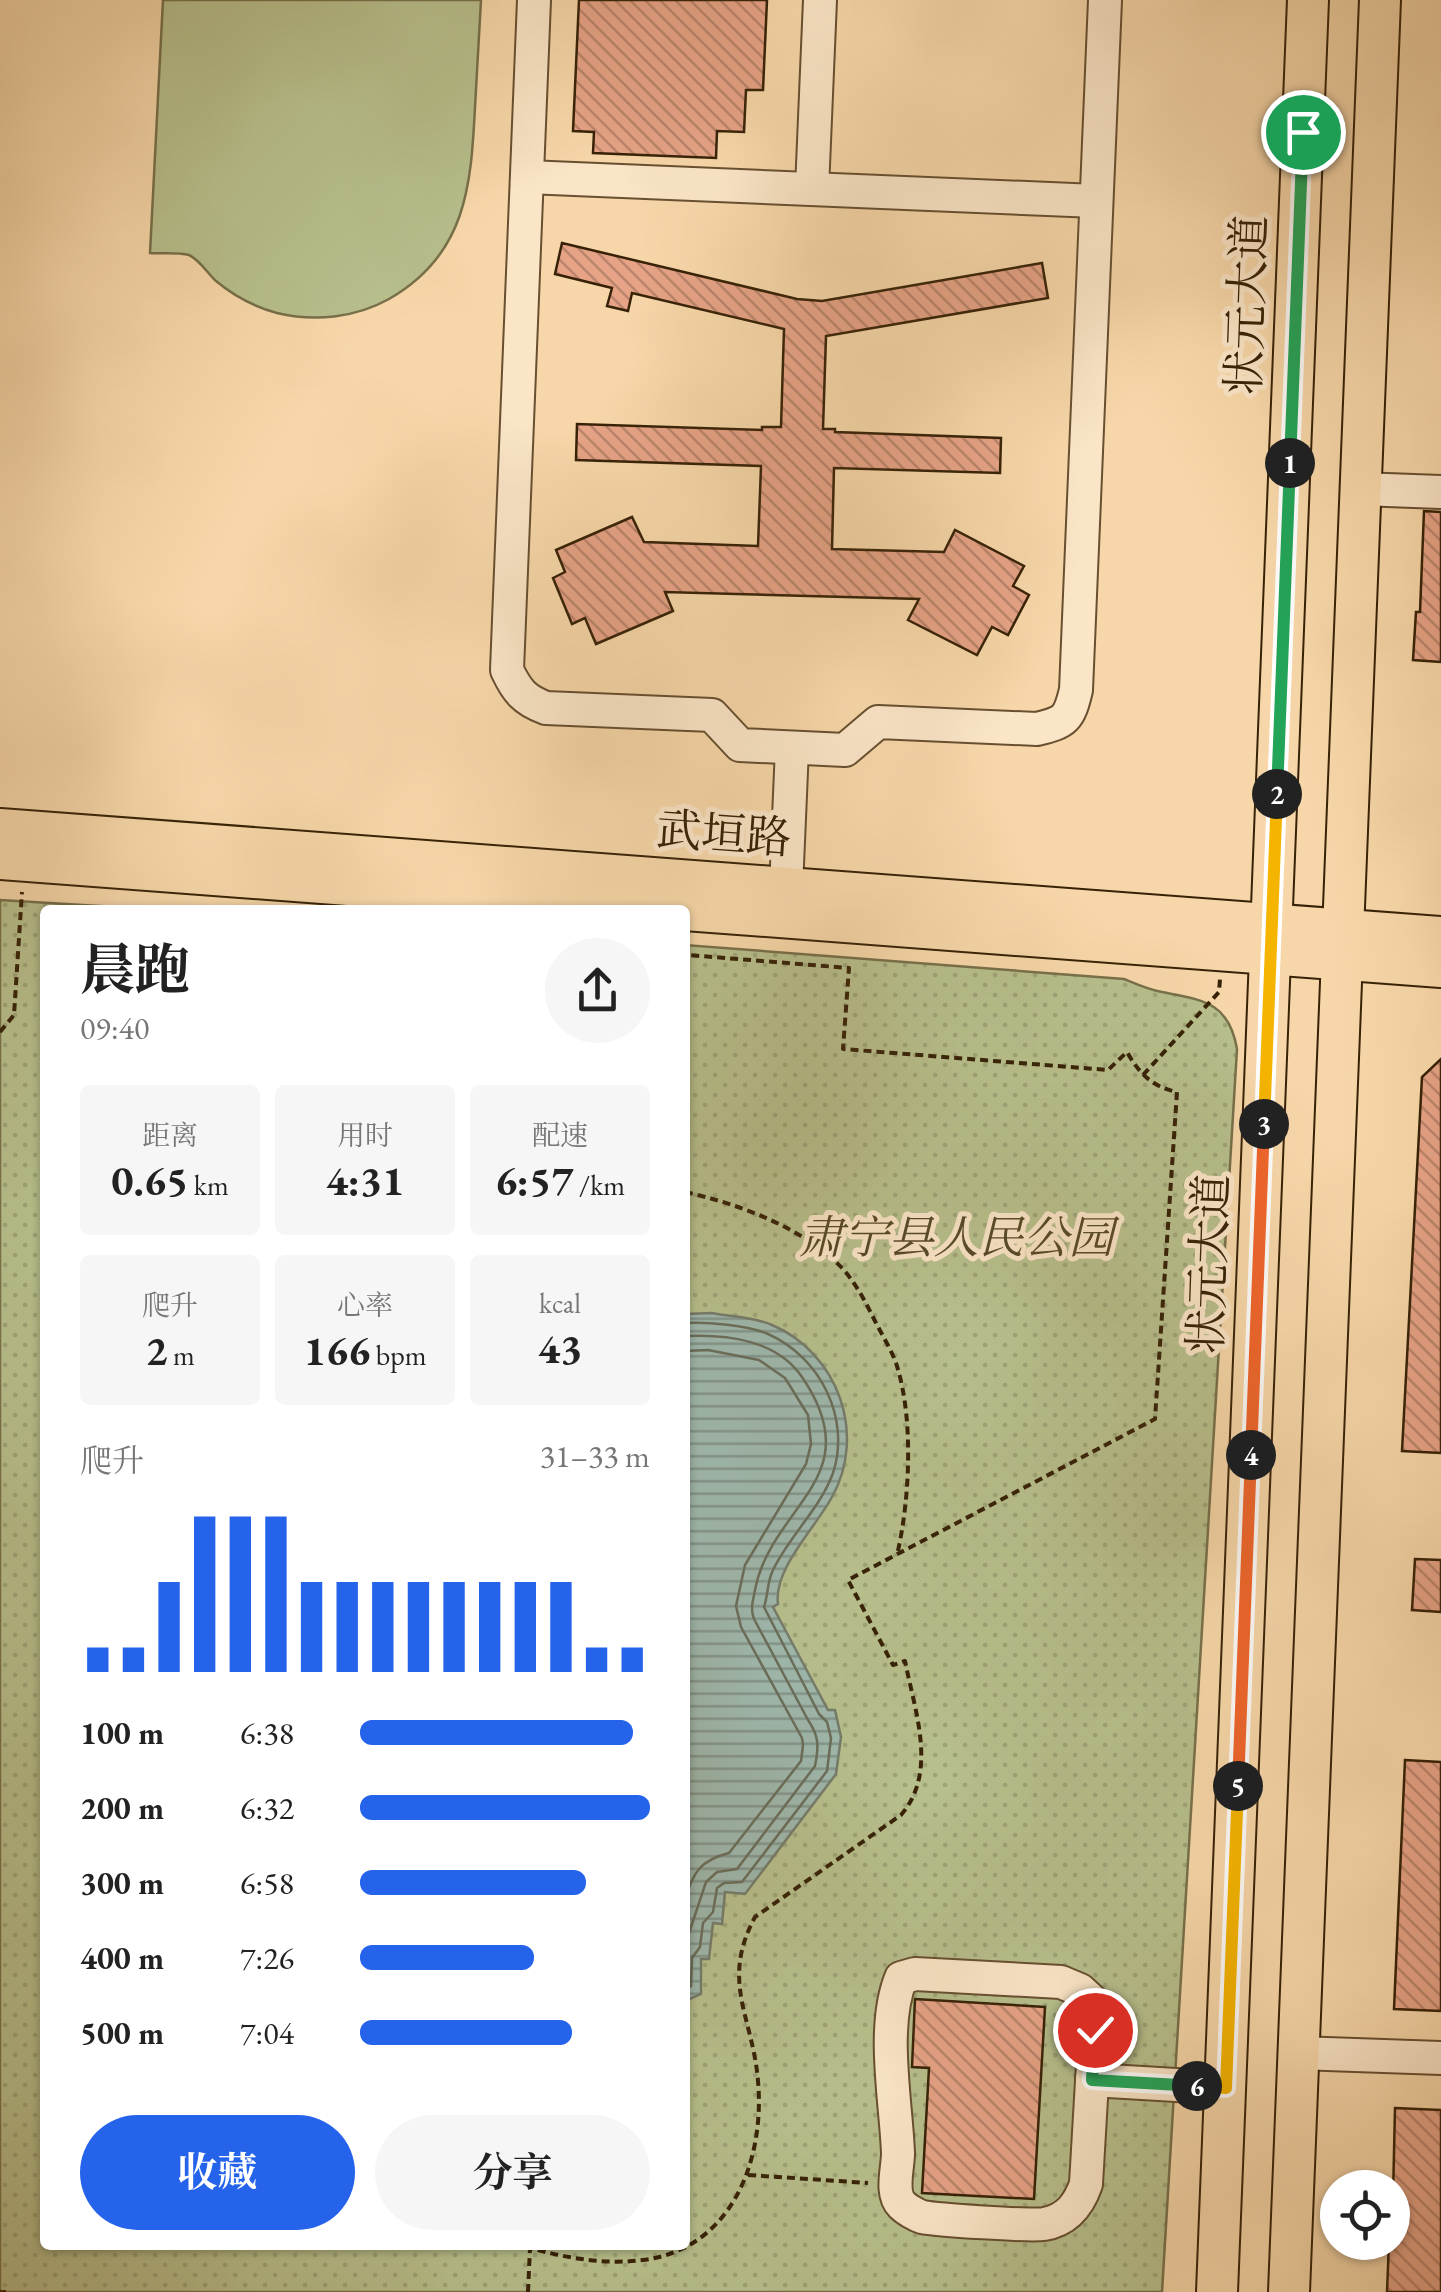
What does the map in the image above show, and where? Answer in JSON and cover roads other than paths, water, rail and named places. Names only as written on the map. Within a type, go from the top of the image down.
[{"type":"main road","name":"状元大道","points":[[1218,2292],[1308,0]]},
{"type":"main road","points":[[1289,2292],[1380,0]]},
{"type":"main road","name":"武垣路","points":[[0,829],[786,888],[1342,945],[1441,967]]},
{"type":"main road","name":"武垣路","points":[[12,860],[615,905]]},
{"type":"main road","name":"武垣路","points":[[690,911],[1222,950],[1271,939]]},
{"type":"main road","name":"武垣路","points":[[1342,945],[1441,938]]},
{"type":"lane","points":[[534,0],[507,670],[516,690],[526,700],[546,708],[712,715],[740,745],[845,750],[878,722],[1036,728],[1058,724],[1070,714],[1076,690],[1104,0]]},
{"type":"lane","points":[[812,189],[820,0]]},
{"type":"lane","points":[[527,178],[1096,201]]},
{"type":"lane","points":[[1360,490],[1441,492]]},
{"type":"lane","points":[[786,888],[792,748]]},
{"type":"lane","points":[[915,1974],[1061,1982],[1080,1990],[1093,2002],[1092,2080],[1086,2184],[1078,2205],[1064,2216],[1044,2224],[920,2216],[900,2204],[890,2080],[895,1992],[901,1978],[915,1974]]},
{"type":"lane","points":[[1298,2053],[1441,2058]]},
{"type":"lane","points":[[1092,2080],[1226,2088]]},
{"type":"water","points":[[712,1313],[765,1322],[795,1338],[829,1375],[840,1398],[847,1447],[832,1497],[789,1563],[778,1591],[778,1604],[773,1607],[828,1710],[835,1710],[841,1737],[836,1774],[745,1894],[725,1892],[722,1924],[713,1923],[709,1959],[701,1959],[701,1994],[690,1999],[690,1314]]},
{"type":"park label","name":"肃宁县人民公园","points":[[956,1237]]}]
